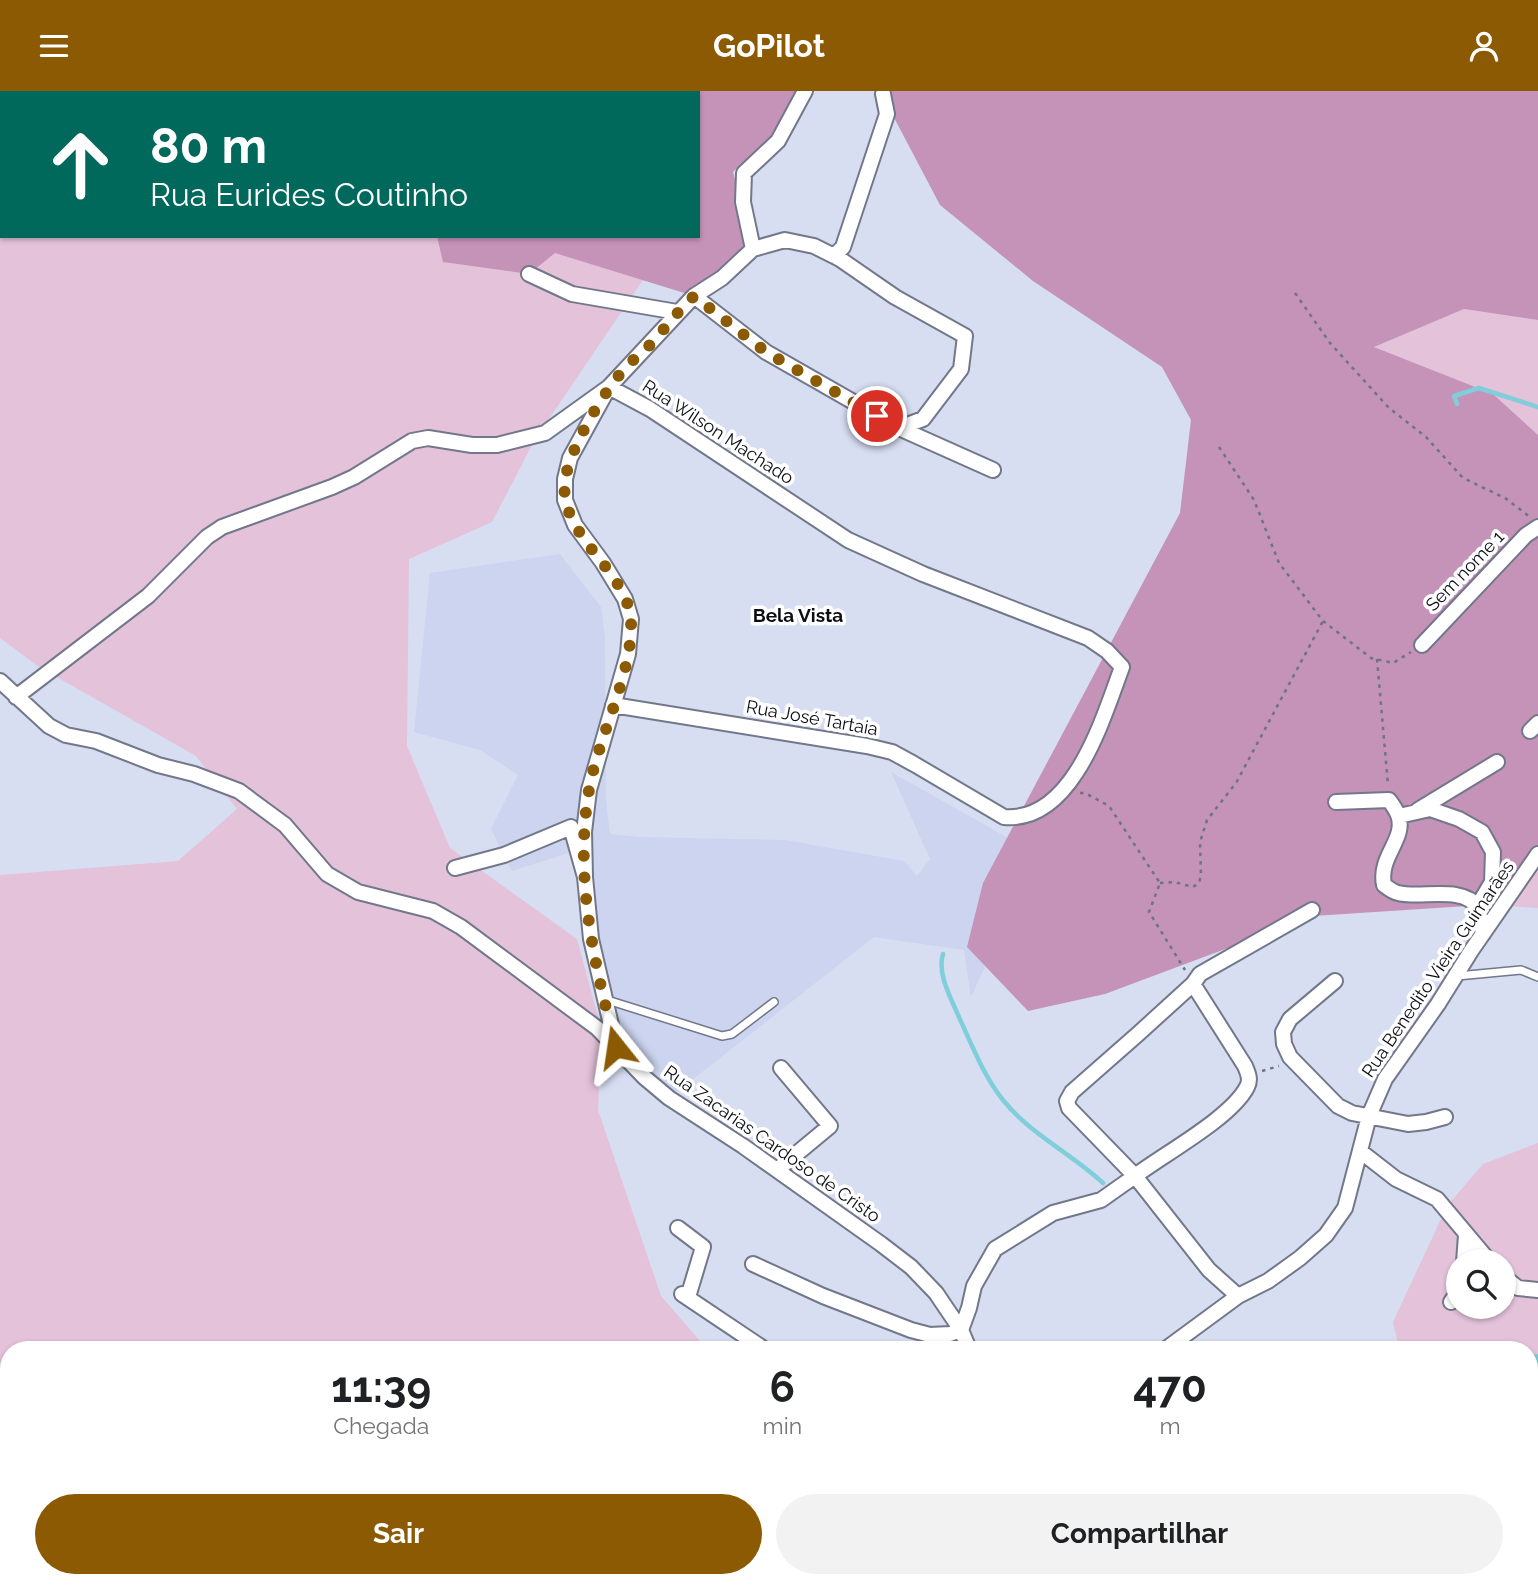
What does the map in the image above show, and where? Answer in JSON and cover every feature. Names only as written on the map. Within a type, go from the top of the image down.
[{"type":"street","points":[[753,249],[743,202],[744,173],[778,141],[805,91]]},
{"type":"street","points":[[835,256],[844,247],[887,114],[883,94]]},
{"type":"street","points":[[616,1047],[591,939],[584,832],[589,790],[628,654],[631,619],[625,599],[575,525],[565,501],[565,479],[570,458],[610,387],[627,366],[646,351],[677,312],[694,296],[722,278],[753,249],[785,240],[814,246],[835,256],[895,297],[965,336],[961,369],[923,419],[900,428]]},
{"type":"street","points":[[529,274],[572,294],[677,312]]},
{"type":"street","points":[[694,296],[766,352],[900,428],[993,470]]},
{"type":"street","points":[[16,697],[148,596],[207,537],[222,527],[332,487],[354,477],[412,441],[428,438],[472,445],[496,445],[545,433],[610,387]]},
{"type":"street","name":"Rua Wilson Machado","points":[[610,387],[650,409],[848,540],[923,574],[1088,638],[1107,650],[1122,667],[1094,741],[1062,793]]},
{"type":"street","name":"Sem nome 1","points":[[1422,645],[1538,525]]},
{"type":"street","name":"Rua Zacarias Cardoso de Cristo","points":[[0,681],[49,726],[66,735],[96,741],[158,765],[194,773],[239,791],[285,825],[327,874],[358,892],[433,911],[461,927],[597,1028],[668,1098],[777,1170],[911,1267],[936,1293],[966,1341]]},
{"type":"street","name":"Rua José Tartaia","points":[[613,705],[858,744],[892,752],[1004,817],[1018,818],[1028,815],[1062,793]]},
{"type":"street","points":[[1415,812],[1497,762]]},
{"type":"street","points":[[1336,802],[1389,800],[1399,816],[1399,833],[1381,872],[1384,885],[1395,893],[1419,896],[1452,894],[1468,898],[1477,907],[1483,934]]},
{"type":"street","points":[[1399,816],[1430,809],[1460,819],[1482,832],[1493,852],[1492,882],[1477,907]]},
{"type":"street","points":[[455,868],[504,855],[571,827],[585,877]]},
{"type":"street","name":"Rua Benedito Vieira Guimarães","points":[[1177,1341],[1238,1296],[1268,1281],[1326,1235],[1345,1208],[1374,1099],[1385,1079],[1538,854]]},
{"type":"street","points":[[1238,1296],[1209,1270],[1135,1176],[1069,1108],[1067,1101],[1072,1092],[1193,984],[1200,974],[1312,910]]},
{"type":"street","points":[[1335,981],[1290,1019],[1283,1032],[1284,1045],[1294,1061],[1338,1106],[1352,1113],[1408,1124],[1445,1117]]},
{"type":"street","points":[[753,1264],[830,1299],[911,1330],[930,1335],[950,1334],[961,1330],[970,1308],[974,1286],[995,1249],[1053,1213],[1101,1200],[1226,1112],[1248,1086],[1249,1075],[1193,984]]},
{"type":"street","points":[[777,1170],[830,1126],[782,1068]]},
{"type":"street","points":[[1360,1151],[1396,1179],[1437,1199],[1478,1249]]},
{"type":"street","points":[[678,1228],[703,1247],[685,1296],[752,1341]]},
{"type":"street","points":[[1465,1249],[1466,1235]]},
{"type":"street","points":[[1516,1286],[1538,1290]]},
{"type":"lane","points":[[1456,976],[1521,970],[1538,977]]},
{"type":"lane","points":[[603,999],[722,1036],[732,1034],[774,1002]]},
{"type":"path","points":[[1295,293],[1330,344],[1389,408],[1426,437],[1463,478],[1505,498],[1538,525]]},
{"type":"path","points":[[1219,447],[1254,501],[1279,563],[1323,621],[1371,658],[1393,663],[1422,645]]},
{"type":"path","points":[[1160,883],[1174,882],[1193,887],[1199,883],[1200,842],[1207,820],[1236,783],[1323,621]]},
{"type":"path","points":[[1377,659],[1389,800]]},
{"type":"path","points":[[1062,793],[1085,793],[1110,806],[1160,883]]},
{"type":"path","points":[[1160,883],[1149,912],[1193,984]]},
{"type":"path","points":[[1249,1075],[1294,1061]]},
{"type":"shaded area","points":[[700,91],[808,91],[753,165],[745,160],[733,172],[753,249],[694,296],[555,253],[529,274],[443,262],[437,238],[700,238]]},
{"type":"shaded area","points":[[880,91],[1538,91],[1538,320],[1464,309],[1374,347],[1493,394],[1538,435],[1538,862],[1483,905],[1313,916],[1105,994],[1028,1011],[967,947],[983,883],[1180,513],[1191,420],[1162,367],[1033,281],[940,205]]},
{"type":"shaded area","points":[[0,238],[675,238],[664,249],[534,441],[492,522],[409,559],[407,746],[450,848],[577,939],[601,1028],[598,1110],[661,1296],[700,1341],[0,1341],[0,875],[178,861],[237,809],[196,756],[39,667],[0,638]]},
{"type":"shaded area","points":[[1464,309],[1538,320],[1538,435],[1493,394],[1374,347]]},
{"type":"shaded area","points":[[560,554],[601,607],[605,638],[606,800],[610,834],[785,840],[904,861],[917,876],[930,859],[891,772],[1026,848],[1013,905],[971,997],[964,950],[874,937],[669,1098],[616,1047],[584,848],[512,871],[491,829],[518,775],[480,750],[414,732],[430,573]]},
{"type":"shaded area","points":[[1538,862],[1538,908],[1483,905]]},
{"type":"shaded area","points":[[1538,1143],[1538,1341],[1397,1341],[1393,1322],[1447,1206],[1483,1164]]},
{"type":"waterway","points":[[1457,404],[1454,396],[1479,388],[1538,407]]},
{"type":"waterway","points":[[943,954],[943,977],[948,992],[989,1080],[1003,1100],[1038,1134],[1103,1183]]},
{"type":"district","name":"Bela Vista","points":[[798,615]]},
{"type":"route","points":[[616,1047],[591,939],[584,832],[589,790],[628,654],[631,619],[625,599],[575,525],[565,501],[565,479],[570,458],[610,387],[694,296],[766,352],[877,416]]}]
